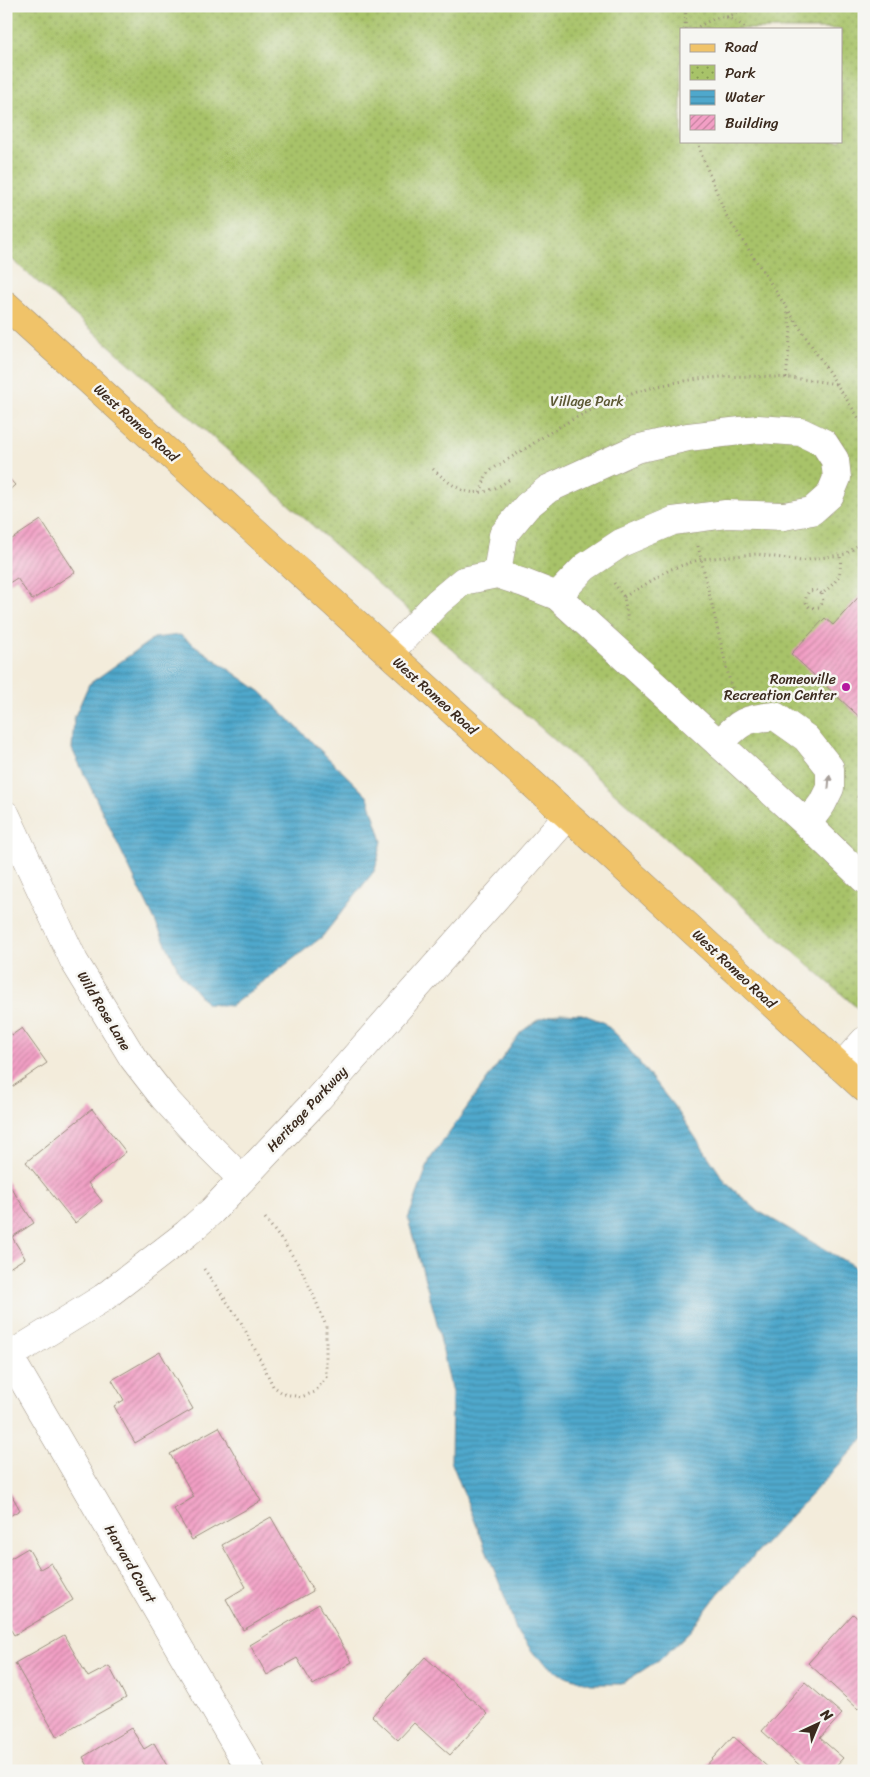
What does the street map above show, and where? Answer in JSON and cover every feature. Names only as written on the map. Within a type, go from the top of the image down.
[{"type":"main road","name":"West Romeo Road","points":[[6,305],[864,1088]]},
{"type":"street","points":[[497,574],[503,535],[527,506],[548,489],[636,449],[688,437],[758,429],[801,432],[824,444],[835,460],[837,478],[830,495],[812,511],[784,516],[726,514],[674,521],[621,543],[585,567],[557,596]]},
{"type":"street","points":[[388,653],[438,602],[463,581],[497,574],[557,596],[807,824],[864,879]]},
{"type":"street","points":[[719,744],[737,725],[752,718],[775,716],[806,738],[830,768],[830,788],[822,804],[807,824]]},
{"type":"street","name":"Heritage Parkway","points":[[7,1357],[103,1298],[186,1234],[212,1211],[316,1101],[568,816]]},
{"type":"street","name":"Wild Rose Lane","points":[[8,825],[74,961],[133,1058],[164,1098],[242,1179]]},
{"type":"street","points":[[841,1067],[864,1041]]},
{"type":"street","name":"Harvard Court","points":[[7,1357],[251,1771]]},
{"type":"path","points":[[685,28],[686,6]]},
{"type":"path","points":[[727,17],[753,6]]},
{"type":"path","points":[[696,28],[717,16],[727,17],[738,22],[745,28]]},
{"type":"path","points":[[698,142],[726,215],[864,426]]},
{"type":"path","points":[[786,307],[790,331],[786,378]]},
{"type":"path","points":[[433,469],[458,488],[469,492],[480,492],[488,473],[548,433],[614,400],[652,388],[684,382],[732,378],[786,378],[836,384]]},
{"type":"path","points":[[624,597],[671,569],[701,559],[756,554],[801,561],[846,554],[864,541]]},
{"type":"path","points":[[822,594],[837,581],[841,571],[840,555]]},
{"type":"path","points":[[701,559],[735,701]]},
{"type":"path","points":[[816,590],[822,594],[823,602],[820,607],[810,608],[806,604],[805,597],[809,591],[816,590]]},
{"type":"path","points":[[204,1269],[241,1322],[273,1386],[284,1394],[301,1397],[315,1392],[326,1377],[326,1326],[300,1267],[265,1218]]},
{"type":"green space","name":"Village Park","points":[[6,6],[864,6],[864,1014],[6,254]]},
{"type":"water","points":[[180,635],[261,692],[368,797],[382,841],[375,870],[322,937],[231,1006],[207,1004],[180,973],[72,749],[74,718],[89,684],[154,638]]},
{"type":"water","points":[[560,1013],[582,1014],[603,1022],[619,1037],[677,1110],[726,1183],[758,1211],[864,1272],[864,1438],[718,1594],[690,1631],[662,1658],[621,1684],[590,1684],[560,1674],[535,1655],[516,1630],[451,1461],[452,1393],[436,1319],[408,1219],[430,1159],[521,1032],[539,1019]]},
{"type":"building","points":[[6,475],[15,485],[6,493]]},
{"type":"building","points":[[41,520],[75,572],[32,600],[17,578],[6,585],[6,543]]},
{"type":"building","name":"Romeoville Recreation Center","points":[[864,591],[864,721],[791,654],[825,618],[833,625]]},
{"type":"building","points":[[6,1027],[12,1035],[22,1028],[47,1063],[6,1091]]},
{"type":"building","points":[[92,1109],[126,1152],[88,1183],[102,1201],[75,1223],[26,1162]]},
{"type":"building","points":[[6,1180],[34,1223],[12,1237],[25,1258],[6,1270]]},
{"type":"building","points":[[160,1352],[193,1409],[135,1443],[114,1406],[124,1400],[112,1380]]},
{"type":"building","points":[[219,1427],[261,1501],[192,1540],[174,1509],[194,1497],[170,1454]]},
{"type":"building","points":[[6,1485],[20,1510],[6,1518]]},
{"type":"building","points":[[271,1517],[313,1591],[243,1630],[226,1599],[246,1587],[222,1545]]},
{"type":"building","points":[[28,1548],[40,1569],[51,1563],[73,1600],[14,1635],[6,1622],[6,1561]]},
{"type":"building","points":[[319,1604],[352,1662],[313,1685],[297,1658],[267,1675],[250,1645]]},
{"type":"building","points":[[853,1614],[864,1624],[864,1703],[858,1709],[808,1663]]},
{"type":"building","points":[[64,1635],[88,1677],[109,1666],[126,1698],[57,1737],[15,1663]]},
{"type":"building","points":[[425,1657],[488,1714],[450,1755],[414,1723],[398,1740],[372,1716]]},
{"type":"building","points":[[805,1682],[842,1714],[820,1738],[843,1758],[831,1771],[806,1771],[762,1731]]},
{"type":"building","points":[[131,1728],[144,1749],[154,1743],[170,1771],[91,1771],[83,1757]]},
{"type":"building","points":[[733,1736],[772,1771],[704,1771],[703,1769]]},
{"type":"place","name":"Romeoville Recreation Center","points":[[846,687]]}]
